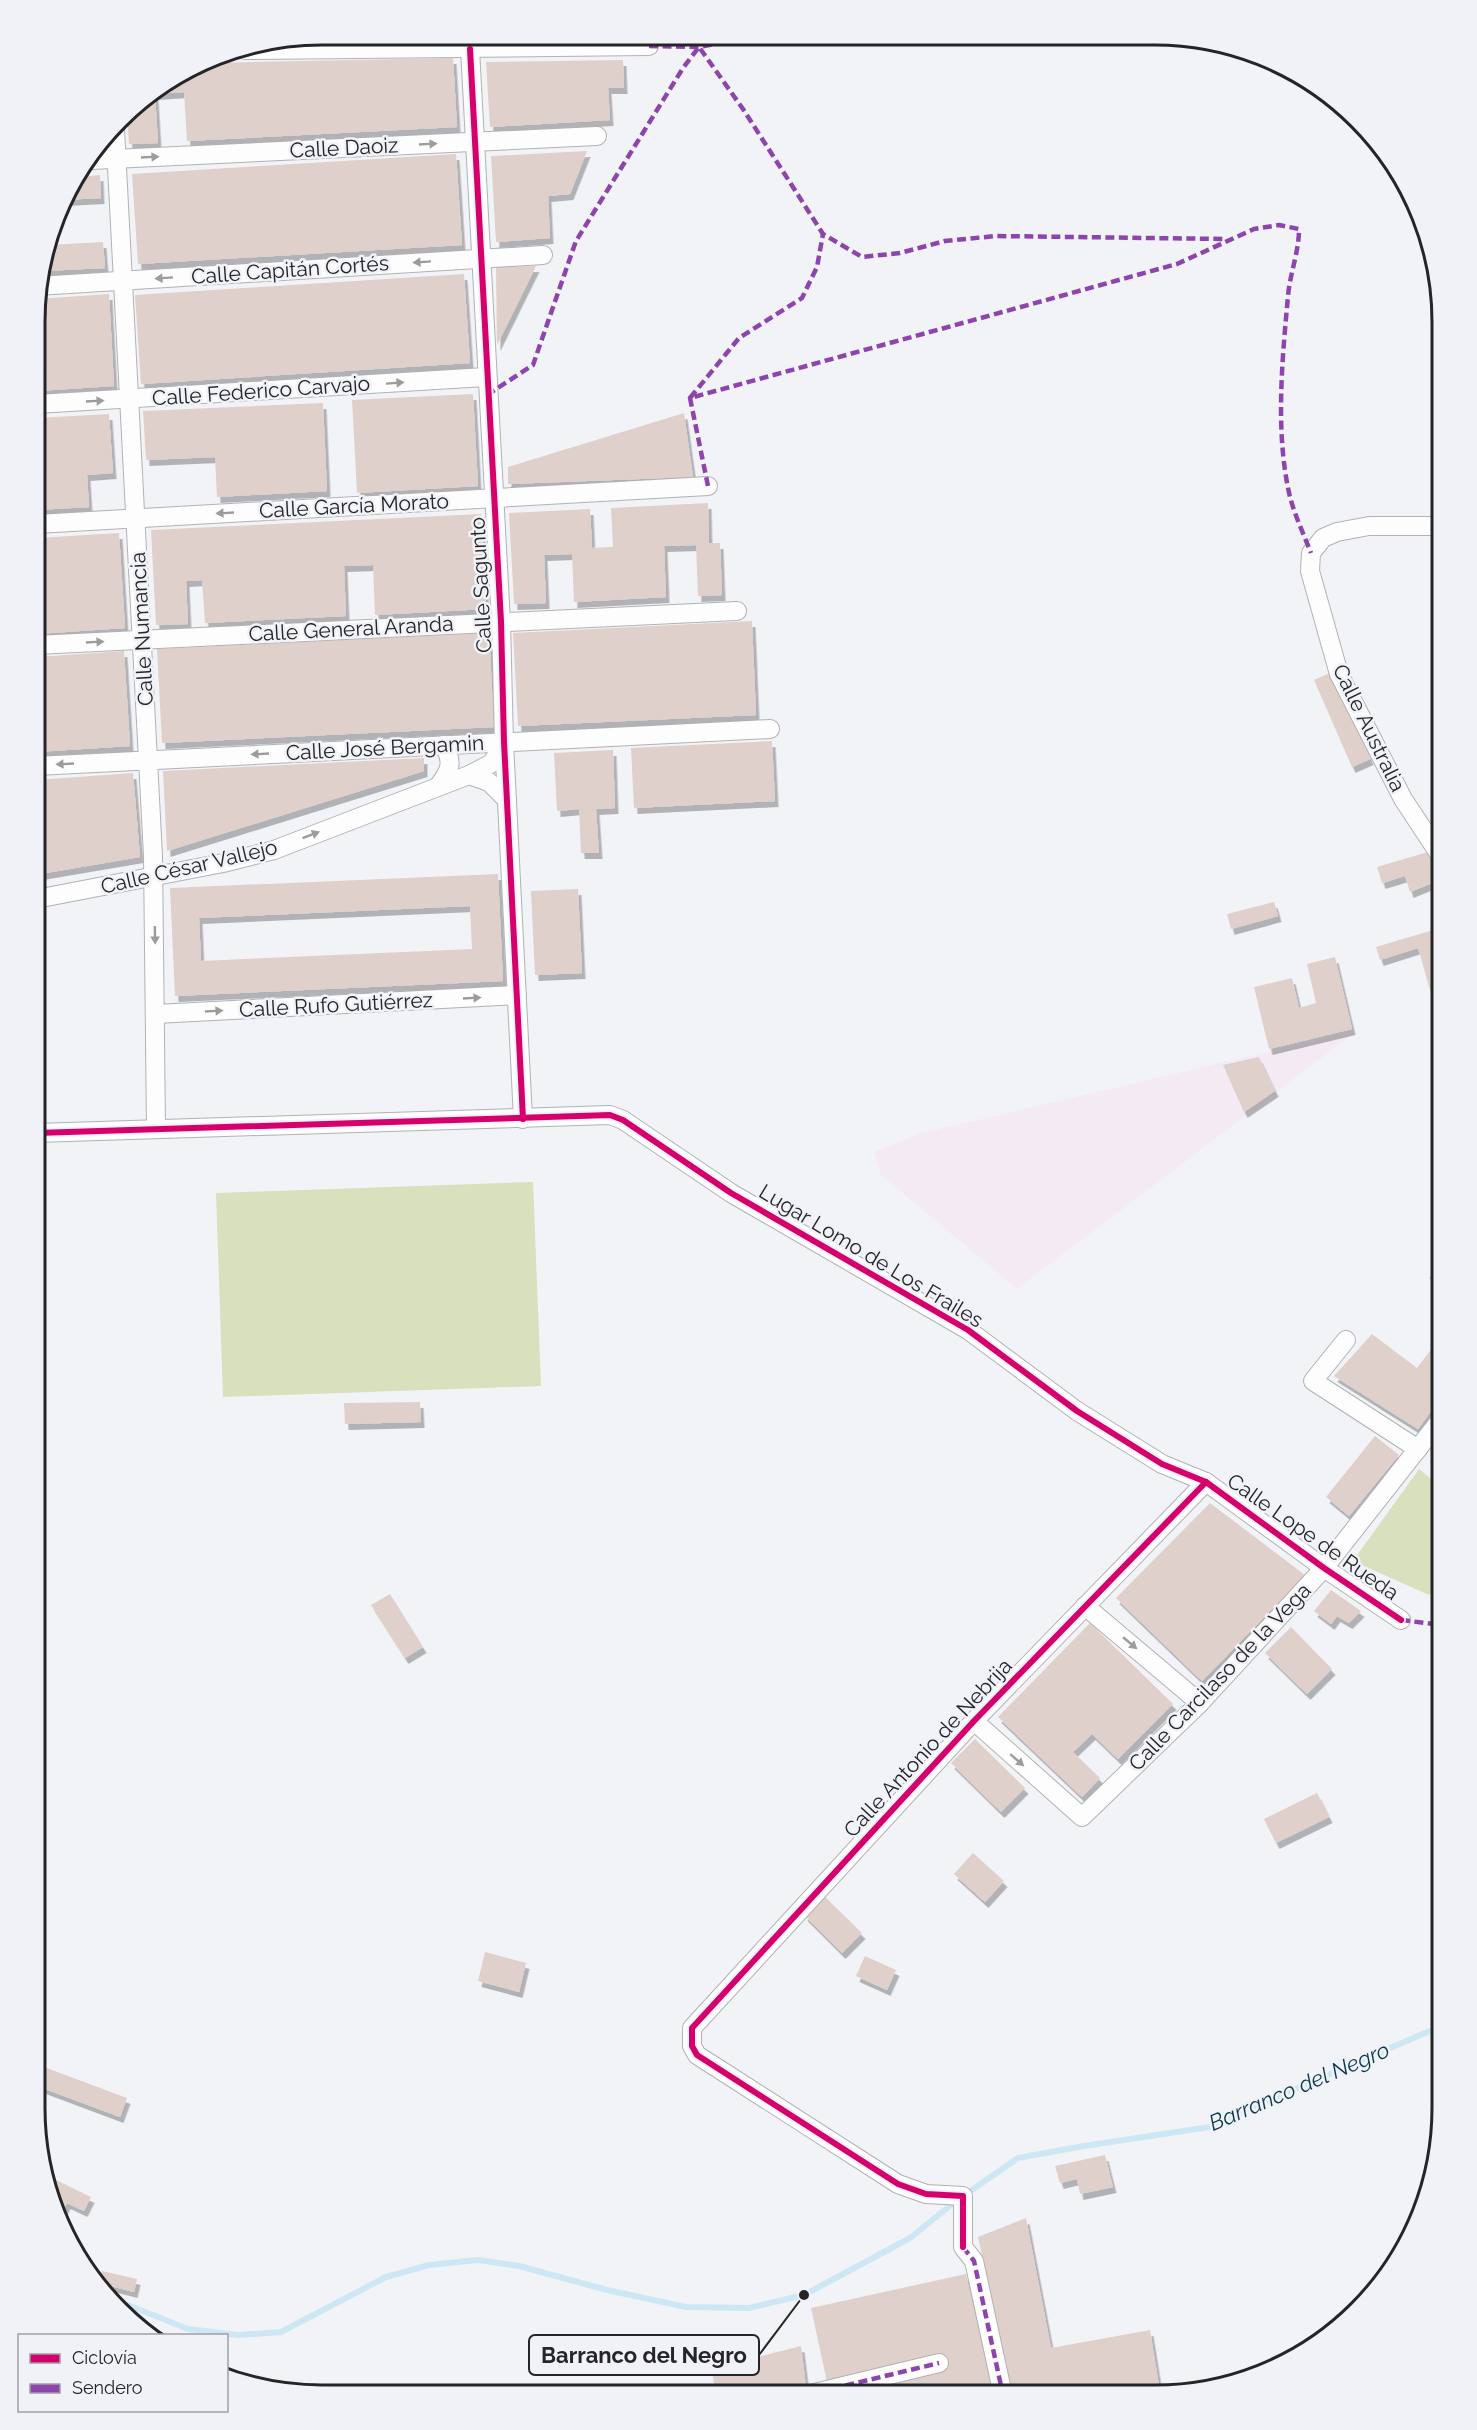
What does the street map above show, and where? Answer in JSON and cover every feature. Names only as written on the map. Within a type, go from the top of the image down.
[{"type":"street","points":[[269,50],[649,46]]},
{"type":"street","name":"Calle Sagunto","points":[[470,49],[501,622],[504,742],[523,1119]]},
{"type":"street","name":"Calle Daoiz","points":[[98,159],[597,136]]},
{"type":"street","name":"Calle Numancia","points":[[116,137],[154,877],[156,1129]]},
{"type":"street","name":"Calle Capitán Cortés","points":[[47,285],[543,255]]},
{"type":"street","name":"Calle Federico Carvajo","points":[[45,404],[486,377]]},
{"type":"street","name":"Calle García Morato","points":[[45,524],[708,486]]},
{"type":"street","name":"Calle Australia","points":[[1432,525],[1369,526],[1337,532],[1323,538],[1311,553],[1310,571],[1338,674],[1403,799],[1432,843]]},
{"type":"street","name":"Calle General Aranda","points":[[45,644],[737,611]]},
{"type":"street","name":"Calle José Bergamin","points":[[45,765],[770,729]]},
{"type":"street","name":"Calle César Vallejo","points":[[45,897],[223,863],[274,850],[469,775],[492,763],[504,742]]},
{"type":"street","points":[[439,785],[449,772],[452,760],[444,745]]},
{"type":"street","points":[[469,775],[489,782],[507,800]]},
{"type":"street","name":"Calle Rufo Gutiérrez","points":[[156,1014],[517,995]]},
{"type":"street","name":"Lugar Lomo de Los Frailes","points":[[523,1119],[610,1115],[623,1120],[731,1192],[968,1330],[1077,1411],[1162,1464],[1206,1482]]},
{"type":"street","points":[[45,1133],[523,1119]]},
{"type":"street","points":[[1346,1340],[1312,1381],[1418,1449]]},
{"type":"street","name":"Calle Carcilaso de la Vega","points":[[974,1721],[1082,1817],[1200,1703],[1324,1568],[1432,1431]]},
{"type":"street","name":"Calle Lope de Rueda","points":[[1206,1482],[1324,1568],[1401,1620]]},
{"type":"street","name":"Calle Antonio de Nebrija","points":[[1001,2385],[974,2261],[963,2247],[963,2196],[926,2194],[898,2184],[697,2055],[692,2046],[692,2028],[974,1721],[1206,1482]]},
{"type":"street","points":[[1085,1606],[1200,1703]]},
{"type":"street","points":[[846,2385],[939,2364]]},
{"type":"shaded area","points":[[1357,1031],[1017,1289],[881,1175],[874,1152],[918,1134]]},
{"type":"green space","points":[[533,1182],[541,1386],[223,1397],[216,1193]]},
{"type":"green space","points":[[1419,1469],[1432,1480],[1432,1591],[1429,1595],[1353,1561]]},
{"type":"building","points":[[453,58],[457,127],[187,141],[184,92],[166,93],[184,82],[226,63]]},
{"type":"building","points":[[623,60],[624,88],[608,88],[610,120],[490,127],[486,62]]},
{"type":"building","points":[[155,101],[158,143],[129,144],[128,124]]},
{"type":"building","points":[[587,151],[570,194],[548,196],[550,238],[496,242],[491,156]]},
{"type":"building","points":[[456,154],[462,245],[138,264],[132,174]]},
{"type":"building","points":[[100,175],[101,198],[74,199],[82,184],[87,176]]},
{"type":"building","points":[[103,242],[105,268],[50,271],[56,245]]},
{"type":"building","points":[[536,266],[497,345],[496,267]]},
{"type":"building","points":[[464,274],[470,363],[141,384],[135,295]]},
{"type":"building","points":[[109,294],[114,386],[45,390],[46,298]]},
{"type":"building","points":[[473,394],[478,486],[357,493],[352,400]]},
{"type":"building","points":[[323,403],[327,491],[217,497],[215,457],[146,460],[143,411]]},
{"type":"building","points":[[684,413],[693,477],[508,484],[508,467]]},
{"type":"building","points":[[109,414],[113,473],[87,475],[89,507],[45,510],[45,418]]},
{"type":"building","points":[[708,503],[709,543],[720,543],[722,595],[698,596],[696,545],[664,546],[666,597],[574,602],[572,554],[544,555],[546,603],[514,604],[509,513],[590,509],[592,548],[613,547],[611,508]]},
{"type":"building","points":[[481,514],[486,609],[375,615],[373,565],[344,566],[346,616],[205,623],[202,580],[186,581],[188,624],[156,625],[151,530]]},
{"type":"building","points":[[119,533],[125,628],[45,633],[45,538]]},
{"type":"building","points":[[752,621],[756,715],[518,726],[513,633]]},
{"type":"building","points":[[489,633],[494,727],[162,743],[157,649]]},
{"type":"building","points":[[124,651],[130,746],[45,751],[45,656]]},
{"type":"building","points":[[1332,672],[1370,759],[1352,767],[1314,680]]},
{"type":"building","points":[[772,741],[775,801],[634,808],[631,748]]},
{"type":"building","points":[[613,750],[615,808],[596,809],[599,853],[581,853],[579,809],[557,811],[554,753]]},
{"type":"building","points":[[424,758],[424,771],[167,851],[163,771]]},
{"type":"building","points":[[133,773],[140,857],[45,873],[45,779]]},
{"type":"building","points":[[1428,852],[1432,860],[1432,883],[1410,892],[1405,876],[1382,883],[1377,867]]},
{"type":"building","points":[[498,874],[503,981],[175,996],[170,888]],"holes":[[[470,906],[472,949],[201,961],[199,918]]]},
{"type":"building","points":[[578,889],[582,973],[535,975],[531,891]]},
{"type":"building","points":[[1274,902],[1278,916],[1231,929],[1227,914]]},
{"type":"building","points":[[1432,930],[1432,997],[1418,948],[1380,960],[1376,947]]},
{"type":"building","points":[[1335,957],[1352,1029],[1269,1049],[1254,987],[1292,978],[1299,1008],[1316,1003],[1307,964]]},
{"type":"building","points":[[1259,1057],[1275,1091],[1244,1112],[1223,1065]]},
{"type":"building","points":[[1372,1334],[1417,1368],[1432,1348],[1432,1410],[1418,1429],[1334,1376]]},
{"type":"building","points":[[420,1402],[421,1422],[345,1424],[344,1403]]},
{"type":"building","points":[[1375,1436],[1399,1455],[1349,1516],[1326,1497]]},
{"type":"building","points":[[1210,1503],[1305,1575],[1202,1681],[1116,1598]]},
{"type":"building","points":[[1331,1590],[1361,1611],[1349,1623],[1337,1616],[1331,1624],[1314,1611]]},
{"type":"building","points":[[390,1594],[423,1647],[405,1658],[371,1605]]},
{"type":"building","points":[[1090,1623],[1173,1704],[1118,1759],[1092,1734],[1073,1752],[1100,1778],[1082,1797],[998,1717]]},
{"type":"building","points":[[1291,1627],[1332,1669],[1307,1694],[1265,1653]]},
{"type":"building","points":[[975,1739],[1025,1788],[1001,1812],[951,1763]]},
{"type":"building","points":[[1317,1793],[1329,1817],[1276,1843],[1264,1819]]},
{"type":"building","points":[[973,1853],[1004,1881],[985,1902],[954,1874]]},
{"type":"building","points":[[823,1895],[862,1933],[842,1953],[804,1915]]},
{"type":"building","points":[[485,1952],[526,1963],[519,1992],[478,1981]]},
{"type":"building","points":[[865,1956],[896,1970],[887,1990],[856,1976]]},
{"type":"building","points":[[45,2067],[127,2098],[120,2117],[45,2089]]},
{"type":"building","points":[[1105,2155],[1113,2187],[1080,2194],[1077,2179],[1060,2183],[1055,2166]]},
{"type":"building","points":[[54,2179],[91,2197],[84,2211],[67,2203],[64,2209]]},
{"type":"building","points":[[1026,2218],[1051,2348],[1150,2330],[1159,2385],[1010,2385],[978,2237]]},
{"type":"building","points":[[102,2271],[137,2279],[134,2292],[110,2286],[101,2275]]},
{"type":"building","points":[[966,2274],[991,2385],[875,2385],[945,2370],[942,2356],[827,2382],[811,2308]]},
{"type":"building","points":[[801,2346],[806,2385],[714,2385],[712,2368]]},
{"type":"waterway","name":"Barranco del Negro","points":[[966,2194],[1018,2158],[1216,2126],[1246,2110],[1432,2030]]},
{"type":"waterway","name":"Barranco del Negro","points":[[126,2304],[188,2329],[238,2335],[281,2332],[386,2277],[429,2265],[478,2260],[519,2266],[607,2290],[686,2307],[749,2308],[804,2295],[910,2238],[957,2200]]},
{"type":"marked path","points":[[698,45],[743,109],[823,234],[862,257],[900,253],[945,241],[996,236],[1225,239]]},
{"type":"marked path","points":[[649,46],[699,47],[709,45]]},
{"type":"marked path","points":[[487,395],[533,365],[576,241],[683,68],[699,47]]},
{"type":"marked path","points":[[708,486],[690,398],[1177,264],[1254,229],[1279,225],[1299,229],[1288,296],[1282,372],[1281,423],[1285,473],[1290,497],[1311,553]]},
{"type":"marked path","points":[[690,398],[739,338],[802,298],[817,267],[823,234]]},
{"type":"marked path","points":[[1401,1620],[1432,1624]]},
{"type":"marked path","points":[[963,2247],[974,2261],[1001,2385]]},
{"type":"marked path","points":[[848,2385],[939,2363]]},
{"type":"cycle path","points":[[470,49],[501,622],[504,742],[523,1119]]},
{"type":"cycle path","points":[[45,1133],[610,1115],[623,1120],[731,1193],[968,1330],[1077,1411],[1162,1464],[1206,1482],[1324,1568],[1401,1620]]},
{"type":"cycle path","points":[[963,2247],[963,2196],[926,2194],[898,2184],[697,2055],[692,2046],[692,2028],[974,1721],[1206,1482]]},
{"type":"place","name":"Barranco del Negro","points":[[804,2295]]}]
